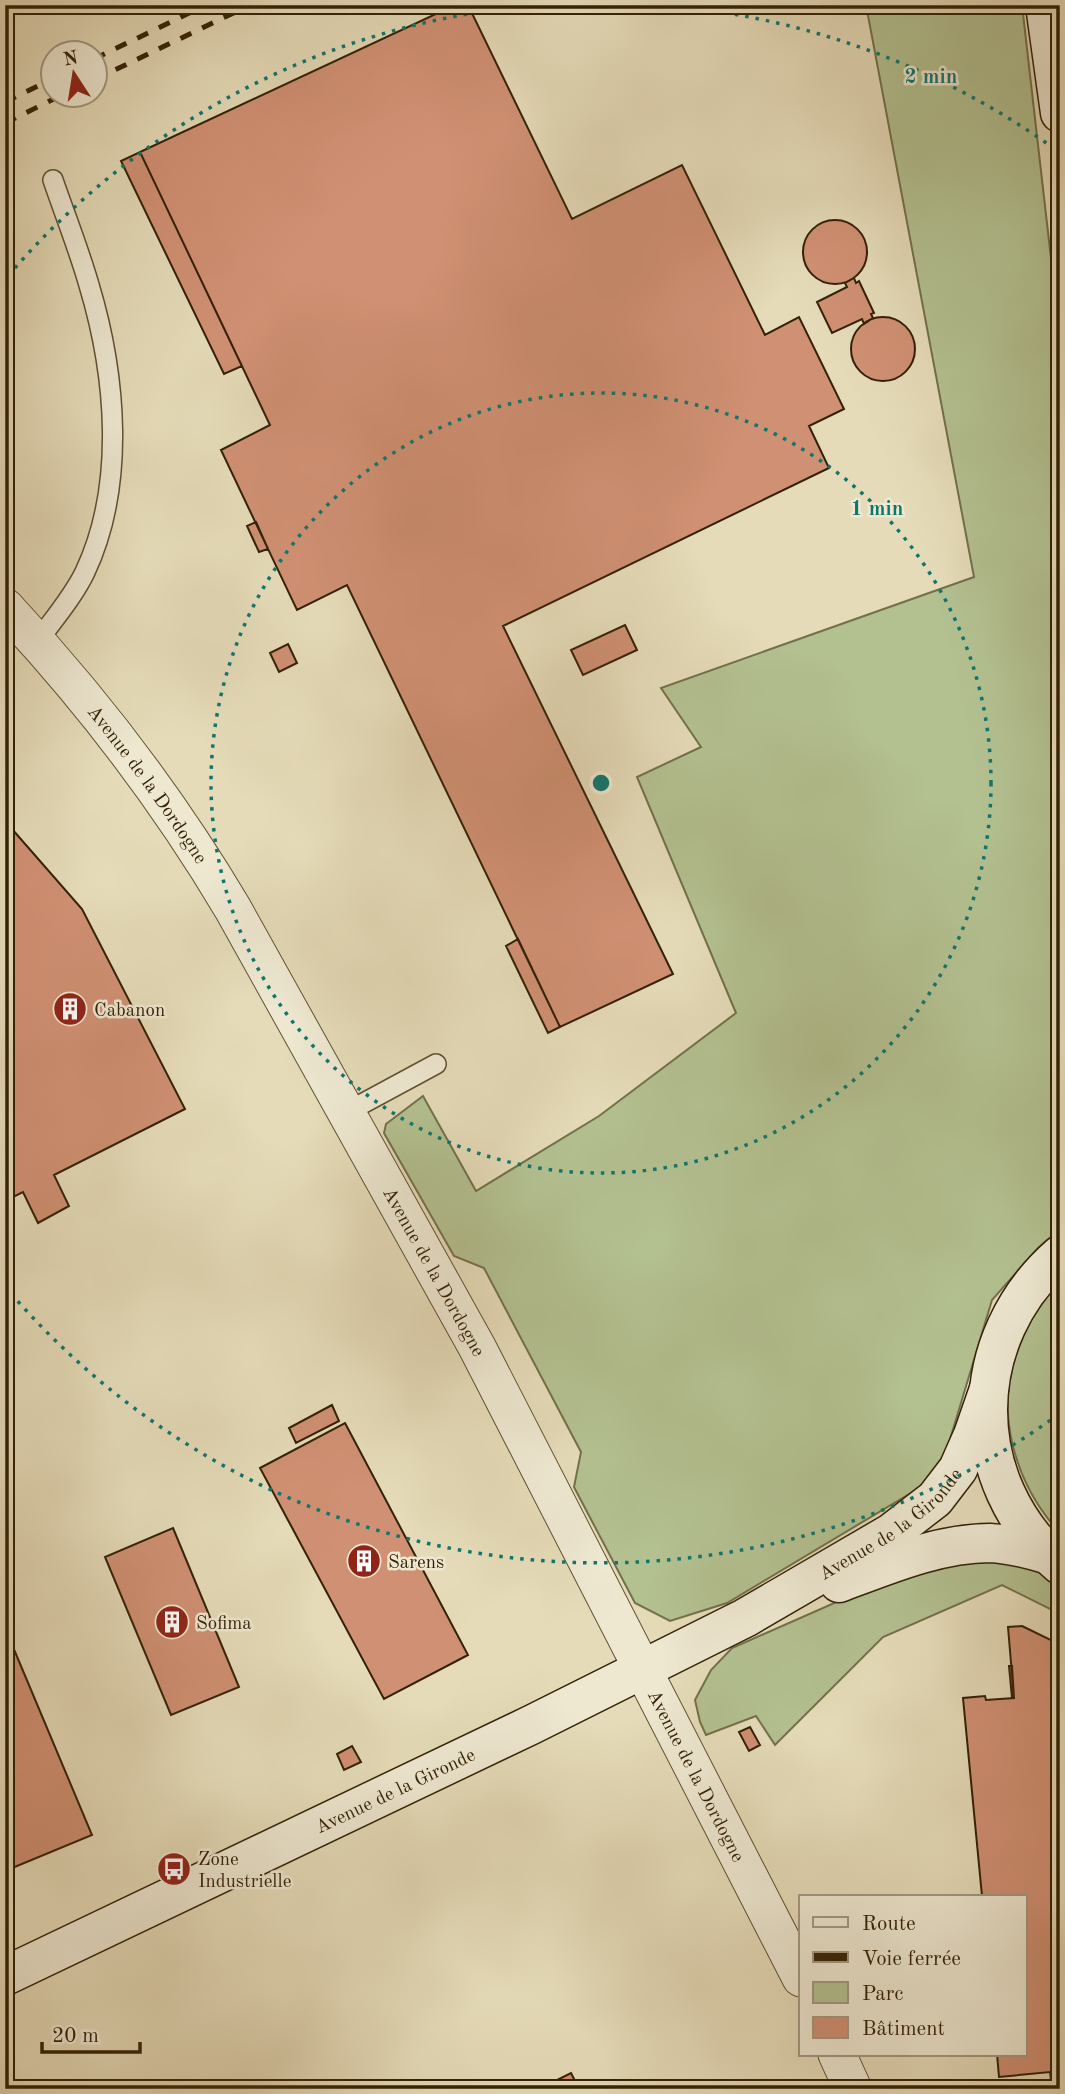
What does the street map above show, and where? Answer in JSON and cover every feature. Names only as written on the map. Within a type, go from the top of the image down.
[{"type":"street","points":[[1045,5],[1060,113]]},
{"type":"street","name":"Avenue de la Dordogne","points":[[5,607],[37,642],[131,759],[201,856],[233,909],[508,1404],[799,1974]]},
{"type":"street","points":[[1054,1560],[1016,1513],[998,1474],[989,1432],[989,1390],[998,1346],[1011,1315],[1036,1279],[1060,1255]]},
{"type":"street","name":"Avenue de la Gironde","points":[[5,1976],[746,1618],[891,1533],[935,1499],[958,1469],[989,1390]]},
{"type":"street","name":"Avenue de la Gironde","points":[[746,1618],[854,1577],[950,1547],[993,1543],[1054,1560]]},
{"type":"street","points":[[838,2056],[853,2089]]},
{"type":"lane","points":[[37,642],[84,572],[107,497],[111,449],[110,402],[101,333],[90,286],[53,180]]},
{"type":"lane","points":[[347,1112],[436,1064]]},
{"type":"green space","points":[[866,5],[1022,5],[1060,337],[1060,1229],[1038,1248],[992,1300],[948,1446],[931,1481],[727,1603],[670,1621],[635,1603],[574,1487],[581,1452],[484,1268],[454,1256],[384,1133],[386,1124],[423,1096],[476,1191],[599,1116],[736,1013],[637,777],[701,747],[661,688],[974,577]]},
{"type":"green space","points":[[1060,1280],[1060,1533],[1031,1492],[1020,1468],[1012,1444],[1008,1394],[1011,1369],[1023,1335],[1037,1310]]},
{"type":"green space","points":[[959,1553],[1036,1566],[1060,1584],[1060,1614],[1002,1585],[883,1637],[775,1745],[756,1716],[706,1735],[695,1700],[711,1670],[732,1648],[891,1578]]},
{"type":"building","points":[[455,5],[468,5],[572,219],[682,165],[765,335],[799,317],[844,409],[809,426],[829,468],[503,626],[673,974],[560,1027],[347,585],[297,610],[221,450],[270,425],[140,152]]},
{"type":"building","points":[[140,152],[242,366],[224,374],[121,161]]},
{"type":"building","points":[[835,220],[858,229],[867,252],[858,275],[835,284],[812,275],[803,252],[812,229]]},
{"type":"building","points":[[854,278],[856,283],[859,281],[874,313],[871,314],[873,318],[864,324],[862,319],[832,333],[817,302],[847,287],[845,283]]},
{"type":"building","points":[[883,317],[901,323],[909,331],[915,349],[909,367],[901,375],[883,381],[865,375],[857,367],[851,349],[857,331],[865,323]]},
{"type":"building","points":[[256,522],[268,549],[259,552],[247,526]]},
{"type":"building","points":[[625,625],[637,650],[583,675],[571,650]]},
{"type":"building","points":[[288,644],[297,663],[279,672],[270,653]]},
{"type":"building","name":"Cabanon","points":[[5,821],[82,909],[185,1109],[54,1175],[69,1206],[38,1223],[23,1192],[5,1201]]},
{"type":"building","points":[[518,939],[560,1027],[548,1033],[506,946]]},
{"type":"building","points":[[332,1405],[339,1421],[296,1443],[289,1428]]},
{"type":"building","name":"Sarens","points":[[345,1423],[468,1655],[384,1699],[260,1468]]},
{"type":"building","name":"Sofima","points":[[173,1528],[239,1687],[171,1715],[105,1557]]},
{"type":"building","points":[[1022,1626],[1055,1642],[1060,1648],[1060,2089],[1052,2089],[1050,2072],[999,2077],[997,2056],[1026,2056],[1026,1895],[982,1895],[963,1698],[1014,1698],[1008,1627]]},
{"type":"building","points":[[5,1628],[92,1835],[5,1871]]},
{"type":"building","points":[[1009,1666],[1012,1666],[1014,1698],[1012,1698]]},
{"type":"building","points":[[750,1727],[760,1745],[749,1751],[739,1732]]},
{"type":"building","points":[[352,1746],[361,1762],[344,1770],[337,1754]]},
{"type":"building","points":[[571,2073],[579,2089],[539,2089]]},
{"type":"railway","points":[[108,52],[206,5]]},
{"type":"railway","points":[[108,73],[250,5]]},
{"type":"railway","points":[[5,102],[38,86]]},
{"type":"railway","points":[[5,123],[38,107]]},
{"type":"place","name":"Cabanon","points":[[70,1009]]},
{"type":"place","name":"Sarens","points":[[364,1561]]},
{"type":"place","name":"Sofima","points":[[172,1622]]},
{"type":"place","name":"Zone Industrielle","points":[[174,1869]]}]
